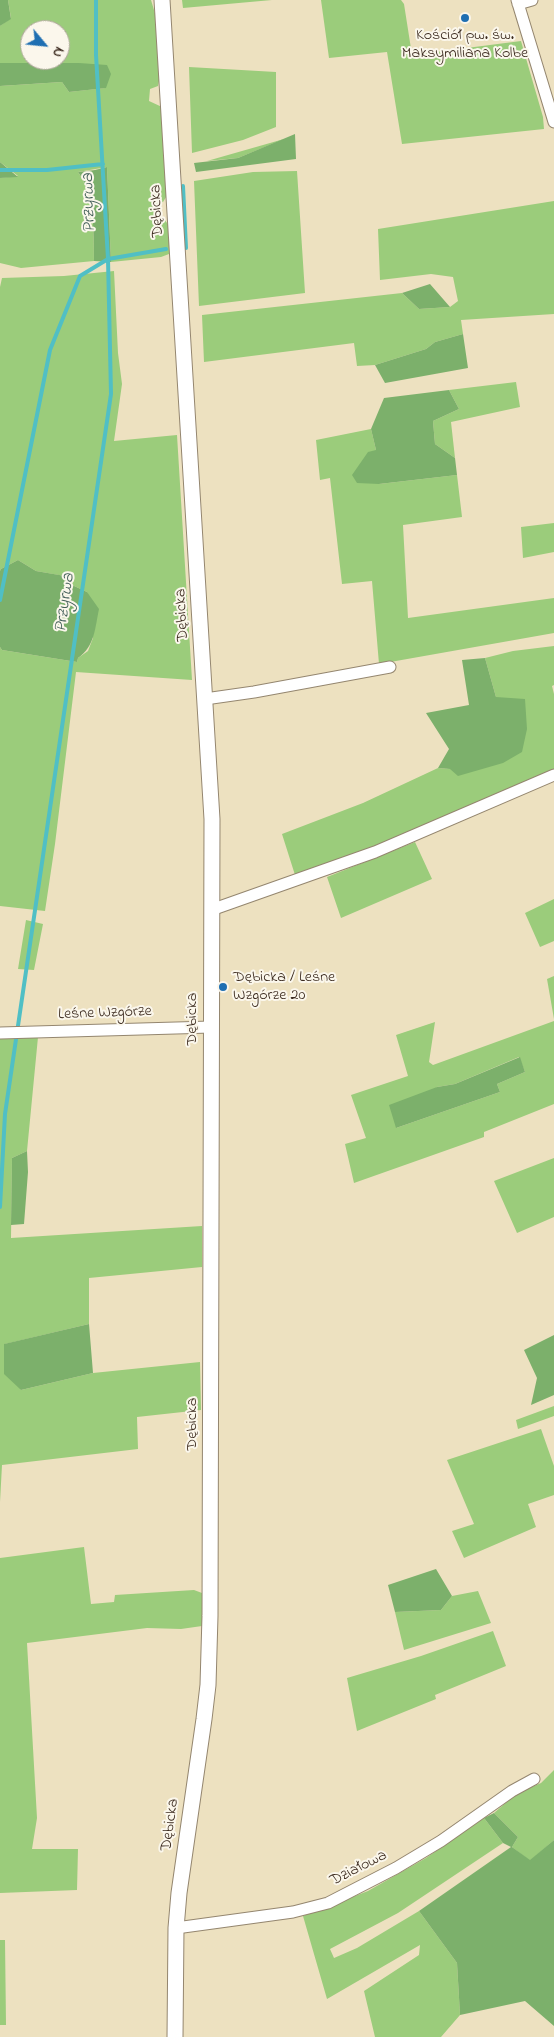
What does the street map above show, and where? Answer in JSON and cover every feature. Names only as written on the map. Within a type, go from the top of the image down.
[{"type":"street","name":"Dębicka","points":[[162,0],[212,819],[210,1597],[208,1685],[179,1892],[176,1928],[175,2037]]},
{"type":"street","points":[[532,0],[517,2],[554,122]]},
{"type":"street","points":[[205,698],[254,692],[390,667]]},
{"type":"street","points":[[211,910],[376,852],[554,775]]},
{"type":"street","name":"Leśne Wzgórze","points":[[5,1033],[211,1027]]},
{"type":"street","name":"Działowa","points":[[176,1928],[293,1912],[328,1903],[396,1868],[441,1841],[512,1791],[534,1779]]},
{"type":"green space","points":[[0,0],[8,0],[11,19],[0,26]]},
{"type":"green space","points":[[8,0],[151,0],[157,20],[159,81],[158,86],[150,89],[149,101],[162,107],[168,194],[163,202],[156,204],[156,216],[163,217],[169,226],[169,254],[161,257],[111,262],[107,167],[78,172],[90,203],[94,261],[21,268],[0,263],[0,178],[18,176],[0,162],[0,86],[62,82],[69,92],[105,88],[79,63],[70,63],[70,20],[20,20],[20,63],[0,63],[0,26],[11,18]]},
{"type":"green space","points":[[182,0],[272,0],[183,8]]},
{"type":"green space","points":[[321,0],[401,0],[404,4],[412,55],[521,41],[543,117],[544,129],[402,144],[387,52],[329,58]]},
{"type":"green space","points":[[0,63],[20,63],[20,70],[70,70],[70,63],[107,65],[111,74],[106,88],[69,92],[62,82],[0,86]]},
{"type":"green space","points":[[189,67],[276,72],[276,127],[243,140],[192,153]]},
{"type":"green space","points":[[295,134],[296,159],[196,172],[194,163],[238,158]]},
{"type":"green space","points":[[284,139],[238,158],[207,161]]},
{"type":"green space","points":[[0,162],[18,177],[0,178]]},
{"type":"green space","points":[[107,167],[111,262],[94,261],[90,203],[87,191],[78,172]]},
{"type":"green space","points":[[297,171],[305,293],[199,306],[194,181],[253,172]]},
{"type":"green space","points":[[554,201],[554,314],[461,320],[463,334],[435,342],[426,349],[375,365],[357,366],[354,343],[204,362],[202,315],[402,293],[419,309],[450,307],[458,301],[453,277],[431,274],[380,280],[378,229]]},
{"type":"green space","points":[[114,271],[118,353],[122,384],[114,441],[177,435],[192,680],[76,672],[45,911],[0,906],[0,647],[2,650],[77,662],[78,658],[88,651],[93,638],[87,592],[72,585],[70,577],[36,571],[18,560],[0,571],[0,287],[2,278],[64,276]]},
{"type":"green space","points":[[430,284],[450,307],[419,309],[402,293]]},
{"type":"green space","points":[[463,334],[468,368],[385,383],[375,365],[426,349],[435,342]]},
{"type":"green space","points":[[516,382],[520,407],[451,422],[455,458],[435,444],[433,421],[459,409],[449,390]]},
{"type":"green space","points":[[449,390],[459,409],[433,421],[435,444],[455,458],[457,475],[379,484],[357,483],[352,475],[368,452],[376,450],[371,429],[384,398]]},
{"type":"green space","points":[[371,429],[376,450],[379,484],[457,475],[462,517],[403,525],[408,618],[554,598],[554,633],[379,664],[372,581],[342,584],[330,478],[320,480],[316,440]]},
{"type":"green space","points":[[554,523],[554,552],[523,558],[521,527]]},
{"type":"green space","points":[[18,560],[36,571],[71,577],[72,585],[87,592],[99,609],[91,642],[77,662],[2,650],[0,647],[0,571]]},
{"type":"green space","points":[[554,646],[554,685],[552,686],[554,694],[554,770],[383,844],[295,875],[282,834],[363,803],[438,768],[450,769],[496,697],[485,658],[513,651]]},
{"type":"green space","points":[[485,658],[496,697],[525,699],[527,729],[522,752],[503,763],[458,776],[450,769],[438,768],[449,749],[426,713],[469,705],[462,660]]},
{"type":"green space","points":[[415,842],[432,879],[341,918],[327,877]]},
{"type":"green space","points":[[554,899],[554,941],[540,947],[525,913]]},
{"type":"green space","points":[[26,920],[43,924],[34,970],[18,969]]},
{"type":"green space","points":[[554,976],[554,1019],[547,979]]},
{"type":"green space","points":[[554,1021],[554,1104],[484,1132],[484,1137],[354,1183],[345,1144],[366,1138],[351,1095],[408,1076],[396,1035],[435,1022],[429,1062],[433,1065]],"holes":[[[519,1057],[525,1072],[497,1084],[500,1092],[396,1128],[437,1087],[455,1084]]]},
{"type":"green space","points":[[38,1037],[27,1151],[12,1158],[11,1238],[202,1226],[202,1267],[89,1278],[89,1324],[5,1344],[21,1390],[93,1373],[200,1362],[201,1410],[137,1417],[138,1449],[2,1465],[0,1502],[0,1038]]},
{"type":"green space","points":[[520,1057],[525,1072],[497,1084],[500,1092],[396,1128],[389,1105],[437,1087],[455,1084]]},
{"type":"green space","points":[[27,1151],[28,1172],[24,1224],[11,1225],[12,1158]]},
{"type":"green space","points":[[554,1158],[554,1217],[517,1233],[494,1181]]},
{"type":"green space","points":[[89,1324],[93,1373],[21,1390],[4,1374],[4,1344]]},
{"type":"green space","points":[[554,1335],[554,1395],[531,1405],[537,1378],[524,1350]]},
{"type":"green space","points":[[554,1406],[554,1416],[518,1429],[516,1420]]},
{"type":"green space","points":[[541,1429],[554,1466],[554,1495],[528,1504],[536,1527],[464,1558],[452,1531],[474,1524],[447,1460]]},
{"type":"green space","points":[[84,1547],[91,1604],[114,1602],[115,1595],[194,1590],[202,1593],[202,1626],[181,1629],[147,1628],[27,1643],[37,1818],[32,1849],[78,1849],[77,1890],[0,1893],[0,1558]]},
{"type":"green space","points":[[436,1569],[452,1596],[441,1610],[395,1612],[388,1585]]},
{"type":"green space","points":[[478,1591],[491,1623],[404,1650],[395,1612],[441,1610],[452,1596]]},
{"type":"green space","points":[[493,1631],[506,1666],[435,1695],[436,1699],[357,1731],[347,1678],[421,1656]]},
{"type":"green space","points":[[554,1770],[554,1840],[530,1861],[512,1847],[518,1837],[494,1813],[516,1794],[541,1783]]},
{"type":"green space","points":[[494,1813],[518,1837],[512,1847],[530,1860],[554,1840],[554,2026],[525,2001],[460,2015],[457,1963],[419,1911],[511,1847],[503,1843],[484,1818]]},
{"type":"green space","points":[[484,1818],[503,1843],[398,1913],[330,1949],[334,1958],[357,1948],[419,1911],[457,1963],[460,2015],[441,2037],[375,2037],[364,1991],[419,1955],[420,1945],[327,1999],[303,1916],[368,1891],[426,1858]]},
{"type":"green space","points":[[0,1940],[5,1940],[6,2025],[0,2025]]},
{"type":"waterway","name":"Przyrwa","points":[[0,1207],[5,1114],[111,394],[108,259],[96,55],[96,0]]},
{"type":"waterway","points":[[0,170],[47,170],[103,164]]},
{"type":"waterway","points":[[183,186],[186,248]]},
{"type":"waterway","points":[[0,600],[50,350],[80,276],[108,259],[166,249]]},
{"type":"place","name":"Kościół pw. św. Maksymiliana Kolbe","points":[[465,18]]},
{"type":"place","name":"Dębicka / Leśne Wzgórze 20","points":[[223,987]]}]
